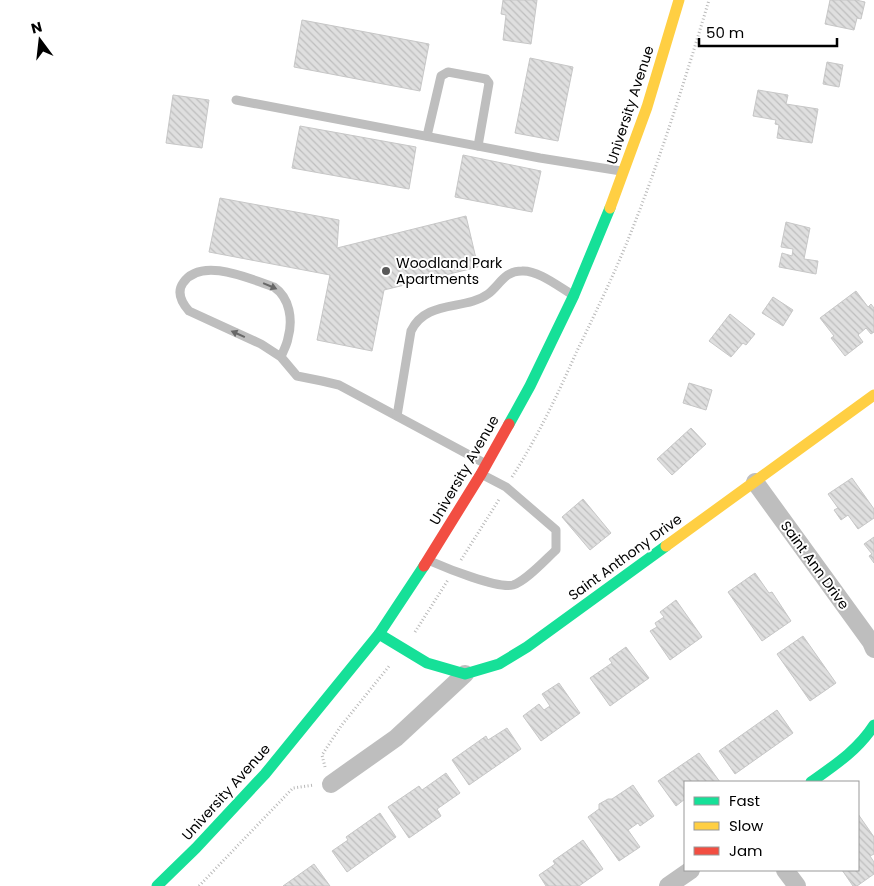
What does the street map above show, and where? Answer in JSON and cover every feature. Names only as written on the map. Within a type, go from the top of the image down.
[{"type":"main road","name":"University Avenue","points":[[157,886],[196,848],[264,774],[379,634],[428,560],[484,469],[530,386],[574,295],[613,202],[647,107],[679,0]]},
{"type":"main road","name":"Saint Anthony Drive","points":[[465,674],[499,664],[527,647],[874,395]]},
{"type":"main road","points":[[379,634],[427,663],[465,674]]},
{"type":"main road","points":[[812,781],[855,750],[867,738],[874,725]]},
{"type":"street","name":"Saint Ann Drive","points":[[755,482],[871,642],[874,649]]},
{"type":"street","points":[[330,784],[396,738],[465,674]]},
{"type":"street","points":[[668,886],[690,871]]},
{"type":"street","points":[[786,871],[797,886]]},
{"type":"lane","points":[[427,136],[441,76],[448,72],[486,79],[489,83],[478,146]]},
{"type":"lane","points":[[236,100],[540,158],[624,172]]},
{"type":"lane","points":[[281,357],[288,338],[291,320],[288,304],[274,287],[228,272],[209,270],[197,272],[186,278],[181,286],[180,295],[182,303],[189,311],[261,344],[281,357],[296,376],[339,385],[397,416],[484,469],[556,530],[556,550],[527,577],[512,586],[496,584],[454,572],[428,560]]},
{"type":"lane","points":[[397,416],[411,331],[415,323],[422,316],[434,310],[487,295],[504,277],[523,270],[534,272],[574,295]]},
{"type":"building","points":[[503,0],[537,0],[531,44],[503,40],[506,15],[501,14]]},
{"type":"building","points":[[830,0],[865,2],[861,19],[857,18],[854,30],[825,24]]},
{"type":"building","points":[[302,20],[429,44],[420,91],[294,67]]},
{"type":"building","points":[[530,58],[573,67],[558,141],[515,133]]},
{"type":"building","points":[[827,62],[843,65],[839,87],[823,84]]},
{"type":"building","points":[[758,90],[788,95],[786,104],[818,109],[812,143],[777,138],[779,125],[775,124],[776,120],[753,116]]},
{"type":"building","points":[[173,95],[209,100],[202,148],[166,143]]},
{"type":"building","points":[[300,126],[416,147],[409,189],[292,168]]},
{"type":"building","points":[[463,155],[541,171],[532,212],[455,197]]},
{"type":"building","name":"Woodland Park Apartments","points":[[220,198],[339,220],[337,248],[466,216],[478,267],[384,290],[372,351],[317,340],[330,275],[209,252]]},
{"type":"building","points":[[786,222],[810,228],[804,259],[818,261],[816,274],[779,267],[782,253],[792,256],[793,249],[781,247]]},
{"type":"building","points":[[856,291],[868,307],[871,304],[874,308],[874,332],[871,334],[866,328],[858,335],[863,342],[845,356],[831,338],[834,336],[820,318]]},
{"type":"building","points":[[773,297],[793,310],[783,326],[762,313]]},
{"type":"building","points":[[730,314],[755,334],[746,345],[743,343],[731,357],[709,341]]},
{"type":"building","points":[[689,383],[712,390],[706,410],[683,403]]},
{"type":"building","points":[[691,428],[706,444],[672,475],[657,459]]},
{"type":"building","points":[[852,478],[874,509],[874,518],[858,529],[848,515],[841,520],[834,510],[838,508],[828,494]]},
{"type":"building","points":[[583,499],[611,533],[590,550],[562,517]]},
{"type":"building","points":[[874,537],[874,563],[869,556],[872,554],[864,544]]},
{"type":"building","points":[[755,573],[769,593],[772,592],[791,621],[762,641],[728,592]]},
{"type":"building","points":[[676,600],[702,637],[670,660],[650,631],[657,627],[655,623],[664,617],[660,612]]},
{"type":"building","points":[[803,636],[836,683],[810,701],[777,654]]},
{"type":"building","points":[[626,647],[649,678],[610,706],[590,678],[612,663],[609,659]]},
{"type":"building","points":[[559,683],[580,713],[541,741],[523,716],[539,704],[544,710],[550,706],[542,694]]},
{"type":"building","points":[[777,710],[793,733],[735,774],[719,751]]},
{"type":"building","points":[[507,728],[521,749],[469,785],[452,760],[486,736],[488,740]]},
{"type":"building","points":[[699,753],[719,781],[684,781],[684,800],[676,806],[658,781]]},
{"type":"building","points":[[446,773],[460,793],[437,809],[441,816],[409,838],[388,807],[419,786],[422,790]]},
{"type":"building","points":[[633,785],[654,816],[640,826],[638,823],[628,830],[640,847],[619,861],[588,817],[599,809],[599,804],[612,799]]},
{"type":"building","points":[[380,813],[396,837],[347,872],[332,851],[348,840],[346,837]]},
{"type":"building","points":[[859,815],[874,837],[874,854],[870,856],[874,862],[874,874],[857,886],[853,886],[843,871],[859,871]]},
{"type":"building","points":[[583,840],[603,869],[579,886],[546,886],[539,875],[555,864],[553,861]]},
{"type":"building","points":[[314,864],[330,886],[283,886]]},
{"type":"traffic: fast","points":[[509,424],[530,386],[574,295],[610,208]]},
{"type":"traffic: fast","points":[[379,634],[427,663],[465,674],[499,664],[527,647],[666,546]]},
{"type":"traffic: fast","points":[[157,886],[196,848],[265,774],[379,634],[424,566]]},
{"type":"traffic: fast","points":[[812,781],[853,750],[874,725]]},
{"type":"traffic: slow","points":[[610,208],[647,107],[679,0]]},
{"type":"traffic: slow","points":[[666,546],[874,395]]},
{"type":"traffic: jam","points":[[424,566],[481,474],[509,424]]},
{"type":"place","name":"Woodland Park Apartments","points":[[386,271]]}]
